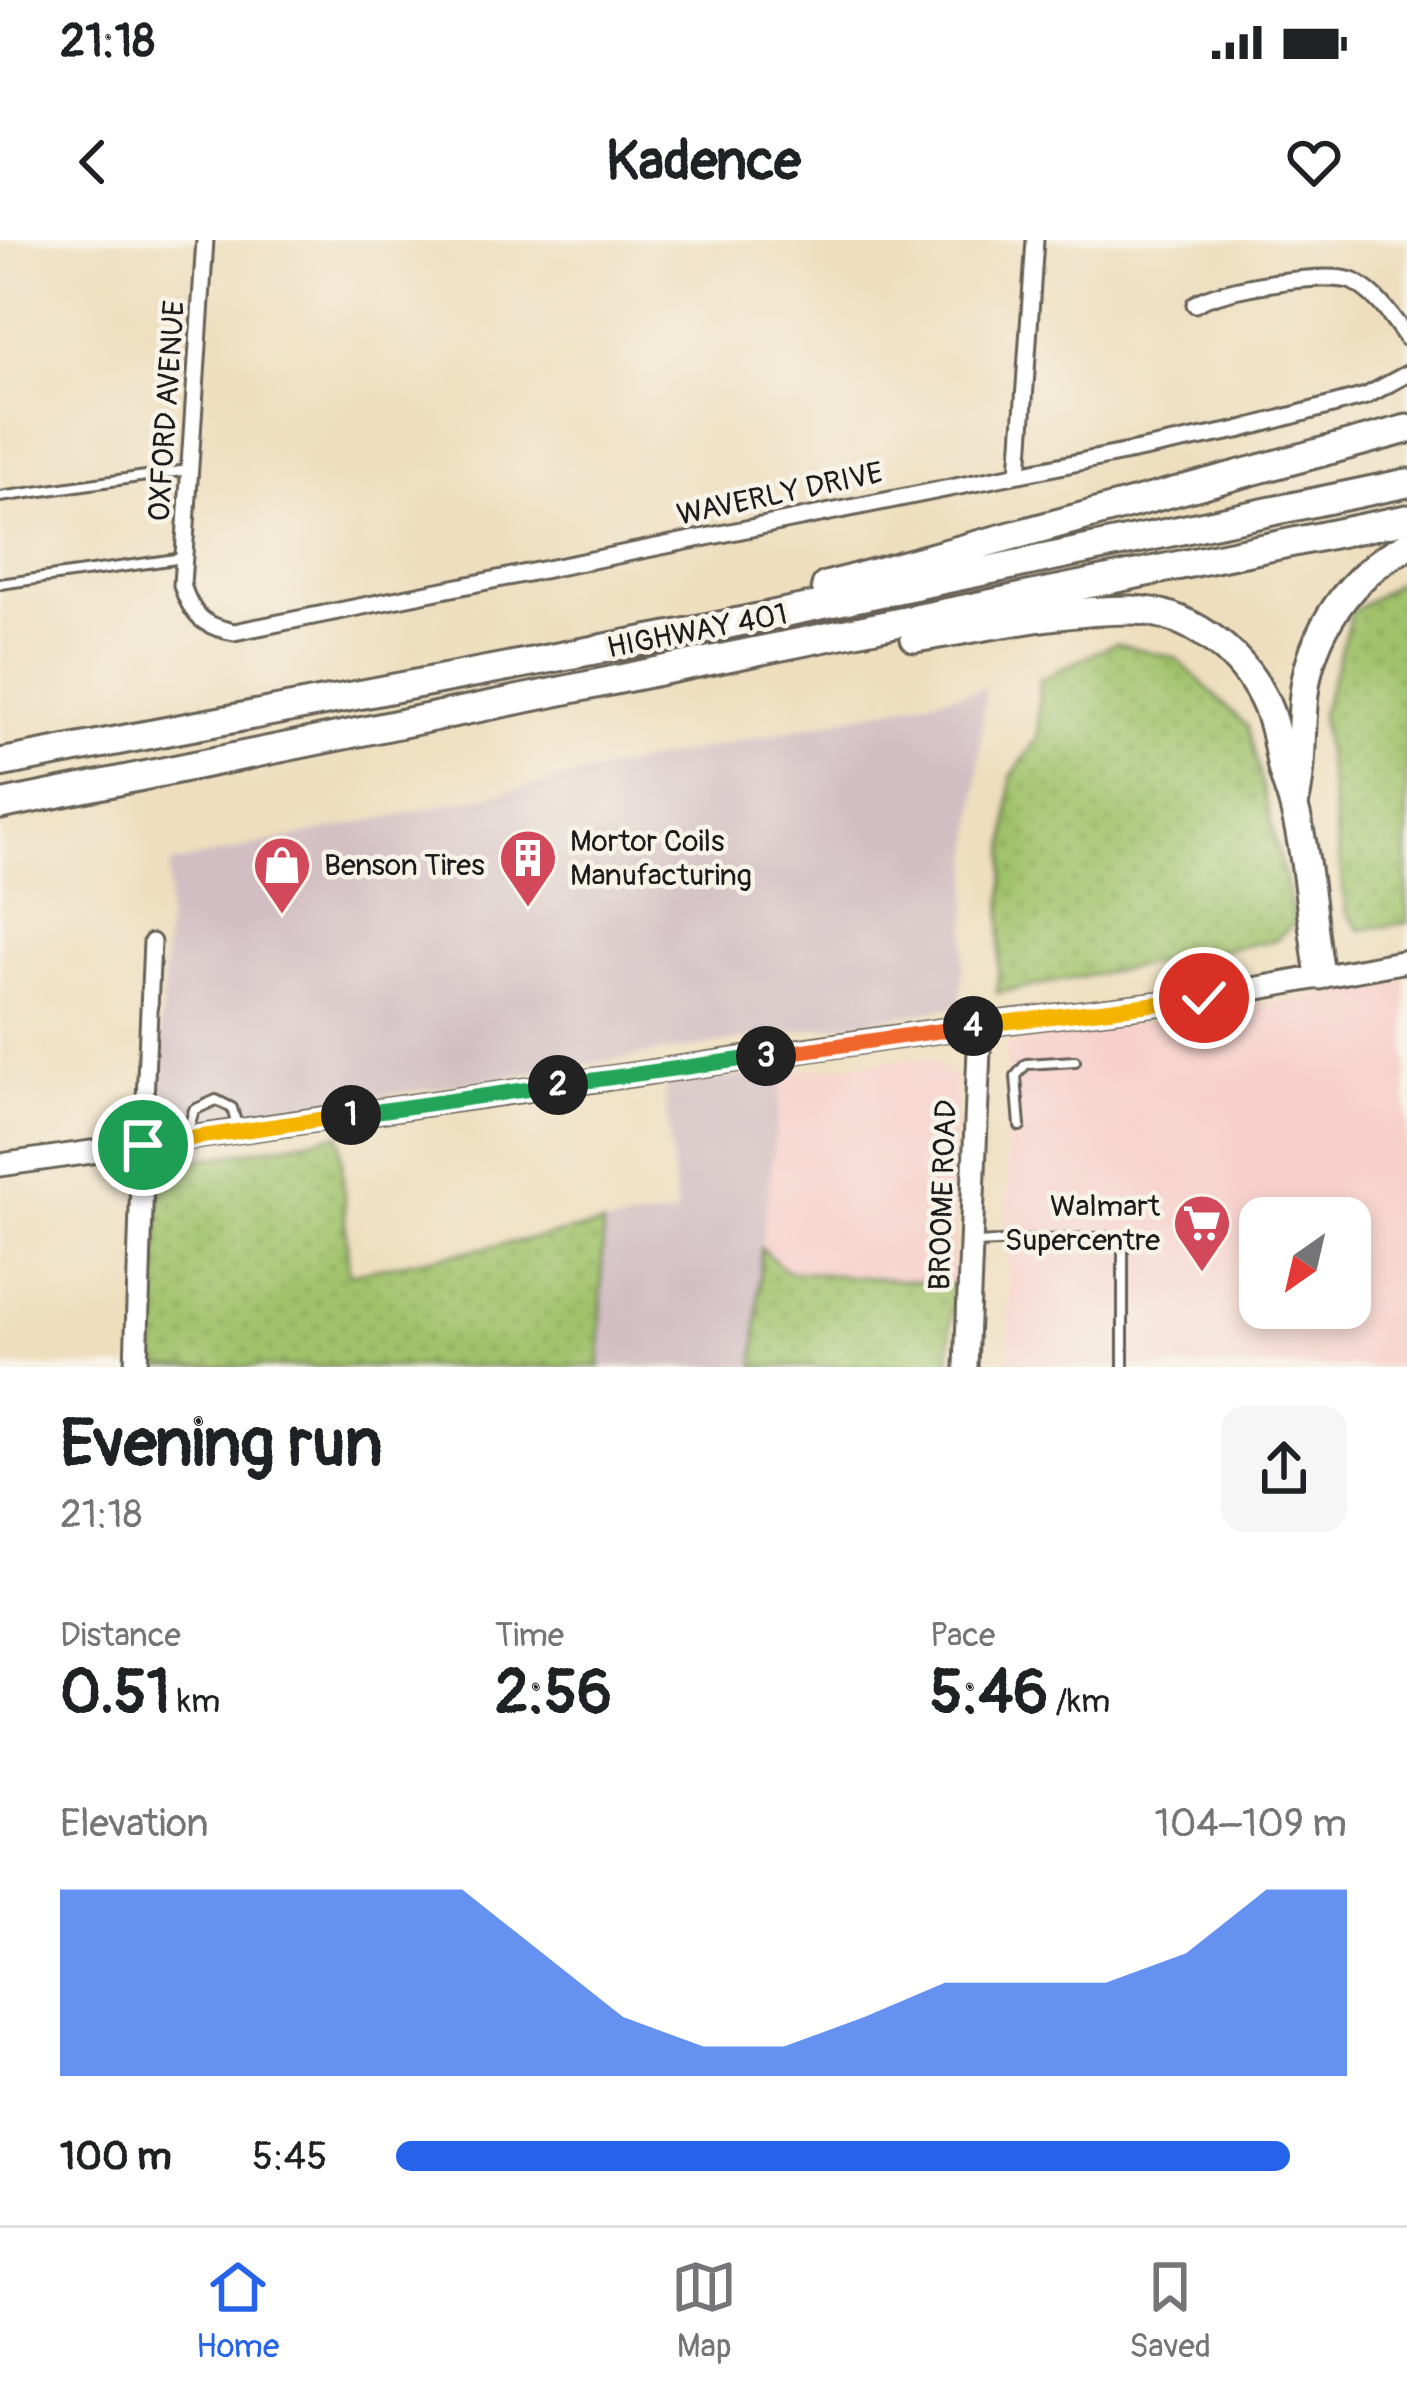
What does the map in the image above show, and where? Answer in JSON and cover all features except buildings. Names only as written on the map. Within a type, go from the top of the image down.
[{"type":"highway","points":[[705,629],[741,609],[1407,429]]},
{"type":"highway","name":"HIGHWAY 401","points":[[0,763],[705,629],[1407,483]]},
{"type":"highway","name":"HIGHWAY 401","points":[[0,805],[1407,519]]},
{"type":"highway","points":[[1294,805],[1302,772],[1305,686],[1319,638],[1354,584],[1407,546]]},
{"type":"highway","points":[[786,647],[825,652],[1027,621],[1136,610],[1190,624],[1231,655],[1262,695],[1276,730],[1294,805],[1319,975]]},
{"type":"main road","points":[[0,1165],[980,1025],[1204,998],[1407,961]]},
{"type":"main road","name":"BROOME ROAD","points":[[966,1367],[980,1025]]},
{"type":"main road","points":[[136,1367],[143,1145]]},
{"type":"street","name":"OXFORD AVENUE","points":[[182,585],[205,240]]},
{"type":"street","points":[[1019,472],[1035,240]]},
{"type":"street","points":[[1195,304],[1214,293],[1252,285],[1348,278],[1378,298],[1407,338]]},
{"type":"street","name":"WAVERLY DRIVE","points":[[182,585],[190,610],[208,627],[234,632],[1238,430],[1366,396],[1407,374]]},
{"type":"street","points":[[143,1145],[152,942]]},
{"type":"lane","points":[[0,497],[190,470]]},
{"type":"lane","points":[[0,584],[184,557]]},
{"type":"lane","points":[[1020,1126],[1016,1076],[1025,1064],[1075,1061]]},
{"type":"lane","points":[[186,1139],[194,1110],[216,1100],[232,1108],[238,1132]]},
{"type":"lane","points":[[971,1243],[1123,1237],[1123,1367]]},
{"type":"shaded area","points":[[985,688],[960,1006],[155,1131],[170,864]]},
{"type":"shaded area","points":[[1407,982],[1407,1367],[1009,1367],[1006,1043]]},
{"type":"shaded area","points":[[927,1057],[956,1080],[953,1284],[786,1271],[761,1248],[783,1072]]},
{"type":"shaded area","points":[[783,1072],[761,1248],[755,1367],[600,1367],[603,1225],[677,1214],[664,1086]]},
{"type":"green space","points":[[1407,577],[1407,923],[1360,930],[1346,913],[1321,715],[1352,612]]},
{"type":"green space","points":[[1115,643],[1176,658],[1248,727],[1295,922],[1275,940],[997,993],[1011,777],[1038,737],[1039,680]]},
{"type":"green space","points":[[340,1134],[349,1274],[603,1225],[600,1367],[154,1367],[160,1186],[183,1163]]},
{"type":"green space","points":[[761,1248],[786,1271],[953,1284],[949,1367],[755,1367]]},
{"type":"place","name":"Mortor Coils Manufacturing","points":[[528,909]]},
{"type":"place","name":"Benson Tires","points":[[282,916]]},
{"type":"place","name":"Walmart Supercentre","points":[[1202,1274]]},
{"type":"route","points":[[143,1145],[980,1025],[1204,998]]}]
